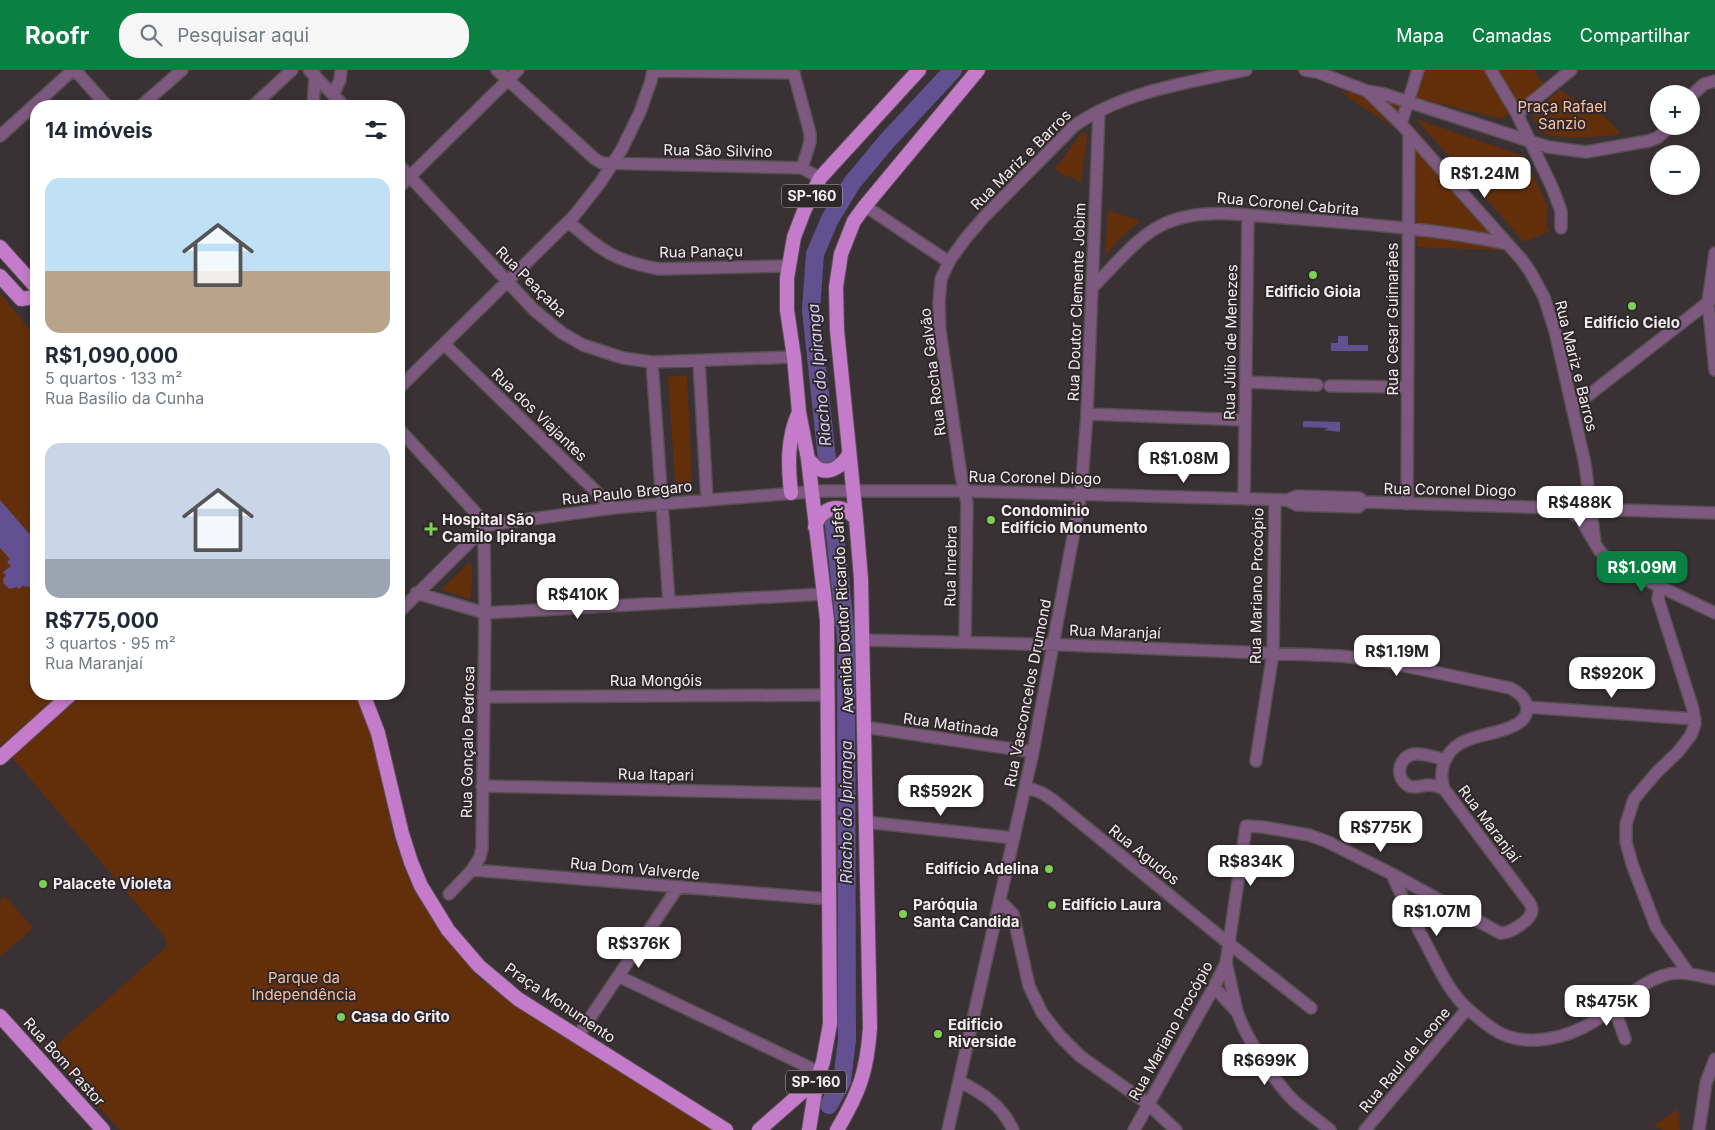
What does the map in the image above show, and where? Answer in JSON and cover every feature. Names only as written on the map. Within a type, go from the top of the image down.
[{"type":"main road","name":"Avenida Doutor Ricardo Jafet","points":[[809,1130],[818,1076],[823,1062],[830,1024],[827,620],[808,459],[799,412],[787,310],[788,266],[794,237],[820,178],[918,70]]},
{"type":"main road","name":"Avenida Doutor Ricardo Jafet","points":[[837,1130],[853,1102],[864,1072],[870,1028],[863,640],[856,518],[847,490],[849,454],[837,330],[836,287],[841,254],[854,221],[978,70]]},
{"type":"main road","points":[[0,247],[30,280]]},
{"type":"main road","points":[[0,276],[21,299],[30,298]]},
{"type":"main road","points":[[791,493],[789,450],[792,427],[799,412]]},
{"type":"main road","points":[[808,459],[818,468],[829,470],[840,466],[849,454]]},
{"type":"main road","points":[[816,527],[820,516],[830,509],[842,509],[856,518]]},
{"type":"main road","points":[[0,758],[64,700]]},
{"type":"main road","name":"Praça Monumento","points":[[365,700],[378,733],[402,834],[411,862],[422,886],[448,930],[479,966],[518,999],[726,1130]]},
{"type":"main road","name":"Rua Bom Pastor","points":[[1,1020],[103,1130]]},
{"type":"main road","points":[[759,1130],[818,1076]]},
{"type":"street","points":[[40,100],[74,70],[102,100]]},
{"type":"street","points":[[148,100],[182,70]]},
{"type":"street","points":[[260,100],[292,70]]},
{"type":"street","points":[[333,95],[340,80],[341,70]]},
{"type":"street","points":[[497,70],[595,160],[602,164],[612,165]]},
{"type":"street","points":[[405,180],[518,70]]},
{"type":"street","name":"Rua Mariz e Barros","points":[[949,262],[984,217],[1074,126],[1115,103],[1156,90],[1246,70]]},
{"type":"street","name":"Rua Mariz e Barros","points":[[1305,70],[1317,72],[1367,91],[1401,124],[1532,272],[1544,297],[1554,330],[1585,464],[1595,543]]},
{"type":"street","points":[[1401,124],[1418,70]]},
{"type":"street","points":[[1491,70],[1518,114],[1561,211],[1561,228]]},
{"type":"street","points":[[1518,114],[1571,70]]},
{"type":"street","points":[[405,382],[569,222],[600,183],[622,149],[640,112],[653,71],[794,72],[810,133],[810,142],[802,168]]},
{"type":"street","points":[[312,73],[338,100]]},
{"type":"street","points":[[312,73],[313,100]]},
{"type":"street","points":[[1700,88],[1715,80]]},
{"type":"street","points":[[1367,91],[1408,101],[1548,147],[1586,152],[1648,141],[1660,135]]},
{"type":"street","points":[[0,136],[30,109]]},
{"type":"street","name":"Rua Doutor Clemente Jobim","points":[[1081,494],[1087,414],[1099,111]]},
{"type":"street","name":"Rua Cesar Guimarães","points":[[1407,504],[1409,134]]},
{"type":"street","name":"Rua São Silvino","points":[[612,165],[802,168],[820,178]]},
{"type":"street","name":"Rua Peaçaba","points":[[405,172],[534,310],[562,333],[583,345],[623,358],[652,362],[699,362],[794,357]]},
{"type":"street","points":[[865,206],[949,262]]},
{"type":"street","name":"Rua Coronel Cabrita","points":[[1092,288],[1145,234],[1167,221],[1190,214],[1248,215],[1409,229],[1481,238],[1508,244]]},
{"type":"street","name":"Rua Júlio de Menezes","points":[[1244,499],[1248,215]]},
{"type":"street","name":"Rua Panaçu","points":[[569,222],[606,253],[640,266],[659,269],[788,266]]},
{"type":"street","points":[[1715,253],[1712,299],[1715,370]]},
{"type":"street","name":"Rua Rocha Galvão","points":[[949,262],[941,279],[939,302],[940,331],[964,491]]},
{"type":"street","points":[[1572,408],[1712,299]]},
{"type":"street","name":"Rua dos Viajantes","points":[[444,344],[613,508]]},
{"type":"street","points":[[652,362],[669,602]]},
{"type":"street","points":[[699,362],[707,499]]},
{"type":"street","points":[[1246,382],[1317,385]]},
{"type":"street","points":[[1330,386],[1407,387]]},
{"type":"street","points":[[1087,414],[1245,420]]},
{"type":"street","points":[[405,436],[487,525]]},
{"type":"street","name":"Rua Coronel Diogo","points":[[847,490],[964,491],[1274,500],[1287,500],[1302,496],[1359,498],[1364,502],[1407,504],[1715,512]]},
{"type":"street","name":"Rua Paulo Bregaro","points":[[487,525],[662,503],[847,490]]},
{"type":"street","name":"Rua Inrebra","points":[[964,491],[967,503],[965,641]]},
{"type":"street","name":"Rua Vasconcelos Drumond","points":[[948,1130],[1026,787],[1081,494]]},
{"type":"street","name":"Rua Mariano Procópio","points":[[1256,761],[1273,653],[1274,500]]},
{"type":"street","points":[[1563,508],[1580,518],[1599,550],[1618,566],[1715,613]]},
{"type":"street","points":[[405,606],[487,525]]},
{"type":"street","points":[[485,613],[484,541],[487,525]]},
{"type":"street","points":[[1660,587],[1658,598],[1695,718],[1695,724],[1691,735],[1678,752],[1634,798],[1626,824],[1626,842],[1632,864],[1656,927],[1689,974]]},
{"type":"street","points":[[416,594],[485,613],[824,594]]},
{"type":"street","name":"Rua Gonçalo Pedrosa","points":[[472,870],[480,857],[482,848],[485,613]]},
{"type":"street","name":"Rua Maranjaí","points":[[863,640],[1053,644],[1273,653],[1376,660],[1499,685],[1519,692],[1526,701],[1527,706]]},
{"type":"street","name":"Rua Mongóis","points":[[483,697],[828,695]]},
{"type":"street","points":[[1444,789],[1430,785],[1410,786],[1402,779],[1399,768],[1401,762],[1412,754],[1426,755],[1445,760],[1451,751],[1463,742],[1512,727],[1523,717],[1527,706],[1695,718]]},
{"type":"street","name":"Rua Matinada","points":[[864,727],[1033,752]]},
{"type":"street","name":"Rua Maranjaí","points":[[1246,826],[1309,835],[1328,842],[1505,934],[1513,931],[1531,914],[1532,909],[1529,902],[1444,789],[1441,776],[1445,760]]},
{"type":"street","name":"Rua Itapari","points":[[482,786],[829,794]]},
{"type":"street","name":"Rua Agudos","points":[[1026,787],[1047,795],[1312,1008]]},
{"type":"street","points":[[865,822],[1014,838]]},
{"type":"street","name":"Rua Mariano Procópio","points":[[1134,1130],[1226,962],[1246,826]]},
{"type":"street","points":[[449,894],[472,870]]},
{"type":"street","name":"Rua Dom Valverde","points":[[472,870],[829,899]]},
{"type":"street","points":[[1392,874],[1404,902],[1438,968],[1456,995],[1467,1009],[1498,1032],[1519,1039],[1532,1040],[1555,1037],[1572,1032],[1591,1023],[1652,980],[1668,974],[1689,974],[1715,979]]},
{"type":"street","points":[[578,1036],[678,888]]},
{"type":"street","points":[[1000,901],[1013,914],[1029,986],[1042,1013],[1060,1036],[1080,1056],[1148,1104],[1176,1130]]},
{"type":"street","points":[[1226,962],[1238,1012],[1246,1031],[1276,1079],[1294,1100],[1330,1130]]},
{"type":"street","points":[[618,976],[818,1076]]},
{"type":"street","points":[[1214,987],[1238,1012]]},
{"type":"street","points":[[1614,1007],[1625,1038]]},
{"type":"street","name":"Rua Raul de Leone","points":[[1365,1130],[1467,1009]]},
{"type":"street","points":[[1699,1130],[1702,1100],[1714,1065]]},
{"type":"street","points":[[959,1081],[977,1090],[995,1103],[1009,1121],[1013,1130]]},
{"type":"green space","points":[[1412,70],[1533,70],[1546,85],[1502,119],[1417,98],[1408,120],[1520,251],[1417,247],[1415,141],[1340,92],[1405,94]]},
{"type":"green space","name":"Praça Rafael Sanzio","points":[[1559,90],[1606,118],[1620,132],[1619,135],[1571,137],[1553,136],[1541,131],[1532,115]]},
{"type":"green space","points":[[1416,119],[1524,156],[1548,207],[1546,223],[1550,231],[1524,242]]},
{"type":"green space","points":[[1085,132],[1087,137],[1081,183],[1070,175],[1067,178],[1055,169],[1080,135]]},
{"type":"green space","points":[[1108,210],[1140,221],[1118,240],[1105,256]]},
{"type":"green space","points":[[0,293],[30,330],[30,700],[53,700],[0,746]]},
{"type":"green space","points":[[668,376],[687,376],[692,482],[675,483]]},
{"type":"green space","points":[[469,563],[472,566],[471,599],[441,590]]},
{"type":"green space","name":"Parque da Independência","points":[[73,700],[362,700],[379,755],[393,834],[407,875],[424,907],[442,934],[478,977],[515,1005],[713,1130],[120,1130],[49,1051],[167,945],[164,936],[9,754]]},
{"type":"green space","points":[[5,896],[33,928],[0,957],[0,900]]},
{"type":"green space","points":[[1678,1109],[1680,1130],[1663,1130],[1653,1126]]},
{"type":"shaded area","points":[[1338,336],[1348,336],[1348,345],[1368,345],[1368,351],[1331,351],[1331,343],[1338,343]]},
{"type":"shaded area","points":[[1303,421],[1340,422],[1340,432],[1324,430],[1328,428],[1303,427]]},
{"type":"shaded area","points":[[0,500],[30,535],[30,587],[22,586],[19,589],[17,587],[10,589],[4,584],[3,579],[6,575],[3,572],[11,566],[7,562],[10,559],[0,548]]},
{"type":"waterway","name":"Riacho do Ipiranga","points":[[827,459],[811,310],[815,254],[830,219],[852,183],[886,142],[953,70]]},
{"type":"waterway","name":"Riacho do Ipiranga","points":[[829,1105],[842,1081],[847,1040],[846,636],[833,517]]},
{"type":"place","name":"Edificio Gioia","points":[[1313,275]]},
{"type":"place","name":"Edifício Cielo","points":[[1632,306]]},
{"type":"place","name":"Condominio Edifício Monumento","points":[[991,520]]},
{"type":"place","name":"Hospital São Camilo Ipiranga","points":[[431,529]]},
{"type":"place","name":"Edifício Adelina","points":[[1049,869]]},
{"type":"place","name":"Palacete Violeta","points":[[43,884]]},
{"type":"place","name":"Edifício Laura","points":[[1052,905]]},
{"type":"place","name":"Paróquia Santa Candida","points":[[903,914]]},
{"type":"place","name":"Casa do Grito","points":[[341,1017]]},
{"type":"place","name":"Edificio Riverside","points":[[938,1034]]}]
